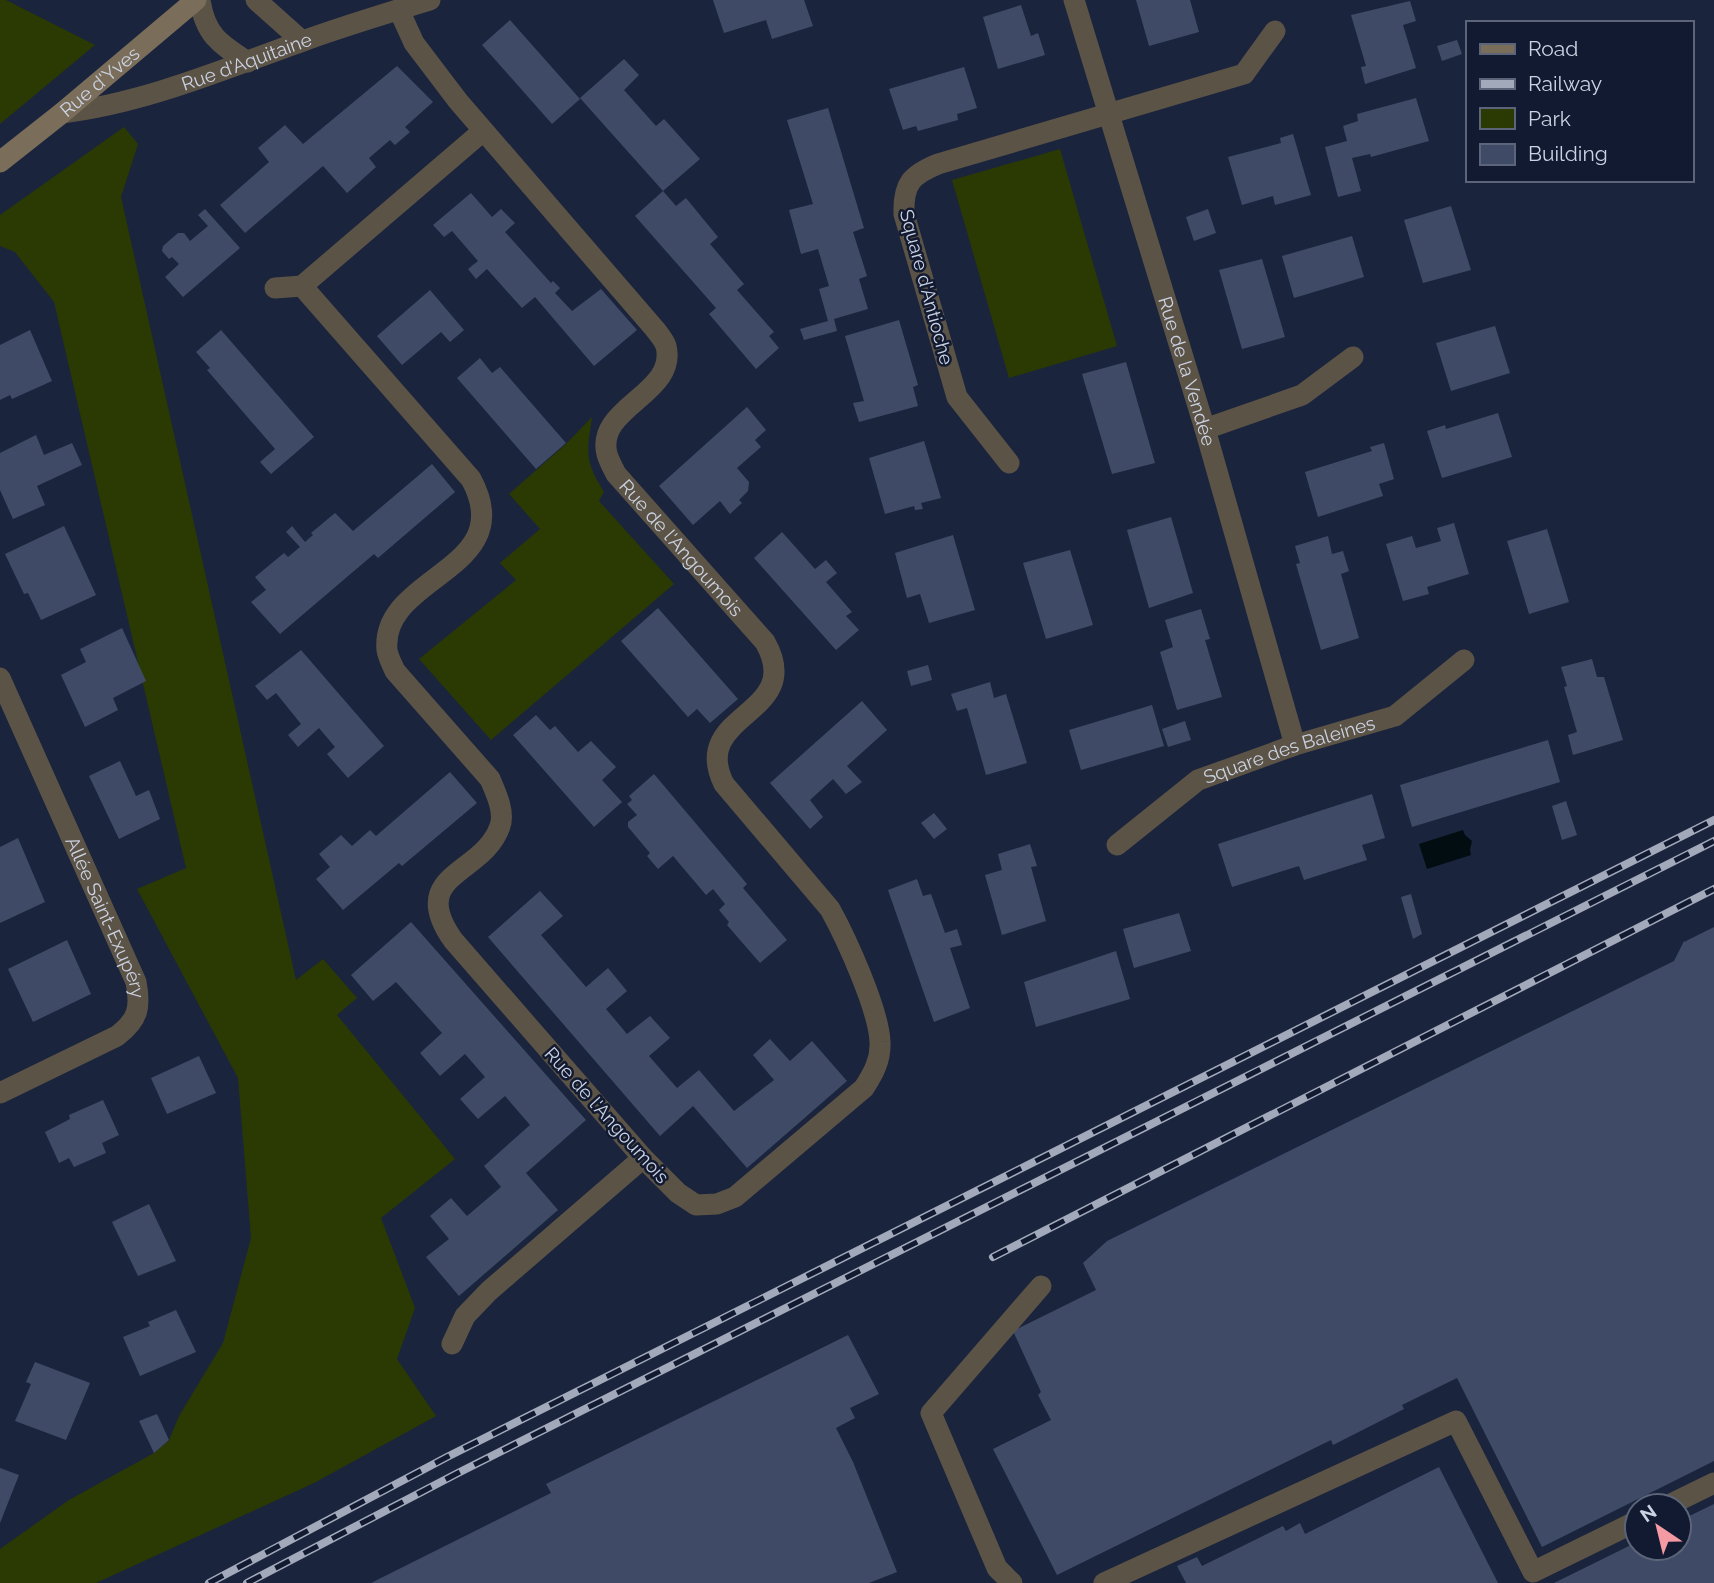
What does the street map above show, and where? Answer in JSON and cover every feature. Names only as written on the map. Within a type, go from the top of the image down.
[{"type":"street","points":[[198,0],[208,30],[221,45],[248,62]]},
{"type":"street","name":"Rue d'Yves","points":[[2,155],[62,113],[198,0]]},
{"type":"street","points":[[256,0],[302,41]]},
{"type":"street","name":"Rue d'Aquitaine","points":[[62,113],[97,109],[248,62],[302,41],[430,0]]},
{"type":"street","name":"Rue de la Vendée","points":[[1074,0],[1205,429],[1295,745]]},
{"type":"street","name":"Rue de l'Angoumois","points":[[302,286],[471,479],[480,495],[483,514],[480,533],[468,550],[405,604],[389,626],[387,651],[395,671],[490,779],[498,799],[501,824],[490,844],[449,880],[442,890],[438,911],[442,924],[643,1158],[678,1193],[696,1205],[717,1204],[735,1197],[864,1088],[876,1069],[881,1044],[877,1021],[842,930],[830,909],[724,784],[717,770],[717,750],[725,734],[768,695],[774,676],[774,657],[765,642],[616,474],[606,453],[607,434],[618,418],[655,382],[665,364],[666,346],[654,327],[483,131],[414,43],[399,10]]},
{"type":"street","name":"Square d'Antioche","points":[[1009,463],[957,397],[905,214],[904,194],[918,173],[938,164],[1244,74],[1275,31]]},
{"type":"street","points":[[275,288],[302,286],[483,131]]},
{"type":"street","points":[[1205,429],[1302,395],[1353,358]]},
{"type":"street","name":"Square des Baleines","points":[[1117,845],[1198,780],[1295,745],[1395,716],[1464,660]]},
{"type":"street","name":"Allée Saint-Exupéry","points":[[0,678],[136,982],[139,998],[137,1012],[130,1026],[117,1036],[0,1093]]},
{"type":"street","points":[[452,1344],[465,1317],[489,1291],[643,1158]]},
{"type":"street","points":[[1012,1583],[997,1568],[931,1413],[1041,1286]]},
{"type":"street","points":[[1104,1583],[1456,1421],[1533,1572],[1623,1528]]},
{"type":"street","points":[[1693,1493],[1714,1483]]},
{"type":"green space","points":[[0,0],[6,0],[95,45],[0,124]]},
{"type":"green space","points":[[124,127],[138,144],[121,197],[296,980],[323,959],[357,998],[337,1015],[455,1159],[381,1218],[415,1308],[397,1359],[436,1416],[314,1483],[96,1583],[0,1583],[0,1549],[69,1500],[154,1453],[169,1440],[179,1416],[223,1343],[251,1238],[238,1078],[137,889],[186,868],[54,302],[15,252],[0,246],[0,215]]},
{"type":"green space","points":[[1060,149],[1117,346],[1009,378],[952,180]]},
{"type":"green space","points":[[592,417],[589,456],[593,472],[604,492],[599,501],[674,584],[491,740],[419,659],[516,580],[500,563],[540,529],[509,494],[566,444]]},
{"type":"shaded area","points":[[1463,830],[1472,841],[1471,855],[1427,869],[1419,844]]},
{"type":"building","points":[[713,0],[804,0],[813,26],[772,39],[766,20],[724,33]]},
{"type":"building","points":[[1136,0],[1190,0],[1199,32],[1149,46]]},
{"type":"building","points":[[1410,1],[1416,21],[1403,25],[1416,68],[1365,84],[1361,67],[1366,66],[1351,15]]},
{"type":"building","points":[[1021,5],[1031,36],[1038,33],[1045,55],[998,69],[983,17]]},
{"type":"building","points":[[510,20],[580,99],[552,124],[482,45]]},
{"type":"building","points":[[1457,40],[1462,54],[1442,61],[1437,46]]},
{"type":"building","points":[[624,59],[639,75],[624,90],[656,126],[664,119],[700,159],[663,191],[580,98]]},
{"type":"building","points":[[397,66],[433,102],[405,127],[410,132],[395,145],[390,140],[369,158],[376,167],[347,193],[323,166],[245,233],[220,205],[269,162],[258,148],[285,125],[303,144]]},
{"type":"building","points":[[964,67],[977,108],[957,114],[958,120],[918,131],[916,126],[903,130],[889,89]]},
{"type":"building","points":[[1416,98],[1429,141],[1371,157],[1370,154],[1352,158],[1361,191],[1338,197],[1325,147],[1347,141],[1343,126],[1358,121],[1357,114]]},
{"type":"building","points":[[828,108],[864,228],[853,232],[867,276],[859,279],[868,309],[834,319],[837,331],[804,340],[800,329],[828,321],[819,289],[829,286],[818,249],[801,254],[789,210],[813,204],[787,120]]},
{"type":"building","points":[[1293,134],[1311,195],[1275,205],[1273,196],[1242,205],[1228,157],[1281,143],[1280,138]]},
{"type":"building","points":[[663,191],[676,206],[686,198],[718,237],[710,244],[744,284],[737,290],[774,332],[769,336],[779,348],[756,369],[709,314],[716,308],[635,216]]},
{"type":"building","points":[[471,193],[492,217],[501,209],[515,223],[505,232],[551,283],[553,281],[560,288],[555,293],[572,311],[601,289],[637,330],[594,366],[535,297],[522,308],[487,269],[476,279],[468,269],[478,261],[452,231],[444,237],[433,225]]},
{"type":"building","points":[[1451,206],[1471,270],[1423,283],[1404,220]]},
{"type":"building","points":[[205,209],[240,248],[183,297],[165,277],[179,264],[172,257],[169,259],[162,251],[163,246],[178,233],[184,233],[190,241],[208,226],[198,215]]},
{"type":"building","points":[[1208,209],[1216,233],[1194,241],[1186,217]]},
{"type":"building","points":[[1352,236],[1364,277],[1294,298],[1282,256]]},
{"type":"building","points":[[1262,259],[1285,337],[1242,349],[1219,270]]},
{"type":"building","points":[[430,290],[464,330],[450,342],[441,332],[402,365],[377,336]]},
{"type":"building","points":[[899,320],[918,385],[913,387],[918,406],[859,422],[853,403],[864,401],[845,336]]},
{"type":"building","points":[[1495,326],[1510,373],[1451,391],[1436,343]]},
{"type":"building","points":[[30,330],[52,381],[12,399],[10,395],[0,400],[0,345]]},
{"type":"building","points":[[221,330],[314,437],[271,474],[260,462],[275,449],[207,370],[210,368],[196,352]]},
{"type":"building","points":[[480,358],[492,373],[500,367],[566,443],[536,469],[457,378]]},
{"type":"building","points":[[1126,362],[1155,463],[1112,474],[1082,374]]},
{"type":"building","points":[[747,407],[766,430],[755,440],[761,447],[737,468],[749,482],[748,491],[739,500],[742,503],[730,514],[720,501],[693,525],[659,486]]},
{"type":"building","points":[[1498,413],[1512,457],[1442,478],[1427,431],[1445,425],[1446,429]]},
{"type":"building","points":[[36,435],[44,455],[72,443],[82,465],[37,486],[45,505],[13,519],[0,490],[0,453]]},
{"type":"building","points":[[924,441],[941,498],[921,503],[923,509],[915,510],[914,506],[885,514],[869,458]]},
{"type":"building","points":[[1384,443],[1394,479],[1379,484],[1383,496],[1318,517],[1305,472],[1372,451],[1370,447]]},
{"type":"building","points":[[432,464],[455,492],[378,558],[374,554],[280,634],[251,602],[266,590],[255,577],[284,553],[288,557],[300,547],[286,532],[292,526],[305,542],[313,535],[311,533],[335,513],[353,531]]},
{"type":"building","points":[[1171,517],[1193,593],[1149,608],[1127,530]]},
{"type":"building","points":[[1454,523],[1469,574],[1427,587],[1429,594],[1403,601],[1386,544],[1412,536],[1416,548],[1441,541],[1437,528]]},
{"type":"building","points":[[64,526],[96,595],[41,620],[28,593],[24,594],[5,554]]},
{"type":"building","points":[[1547,529],[1569,602],[1529,614],[1507,541]]},
{"type":"building","points":[[782,532],[815,569],[826,560],[837,573],[826,582],[852,612],[846,616],[859,630],[836,650],[754,558]]},
{"type":"building","points":[[953,535],[975,610],[929,623],[920,594],[907,598],[895,553]]},
{"type":"building","points":[[1328,536],[1332,554],[1343,551],[1349,571],[1341,574],[1359,638],[1321,650],[1296,564],[1300,563],[1295,546]]},
{"type":"building","points":[[1070,550],[1093,625],[1046,639],[1023,563]]},
{"type":"building","points":[[658,608],[738,699],[710,723],[697,709],[688,717],[621,641]]},
{"type":"building","points":[[1201,609],[1210,639],[1205,640],[1222,697],[1177,710],[1160,652],[1173,647],[1165,620]]},
{"type":"building","points":[[122,628],[146,681],[113,698],[118,710],[85,727],[61,675],[86,662],[80,649]]},
{"type":"building","points":[[301,650],[384,746],[348,778],[327,754],[335,747],[319,728],[298,747],[288,735],[301,724],[276,693],[267,700],[255,686]]},
{"type":"building","points":[[1592,659],[1597,677],[1604,677],[1623,740],[1573,755],[1568,735],[1577,732],[1561,667]]},
{"type":"building","points":[[928,665],[932,680],[911,686],[907,671]]},
{"type":"building","points":[[990,682],[994,698],[1006,694],[1027,763],[986,775],[967,708],[957,711],[951,694]]},
{"type":"building","points":[[862,701],[887,730],[847,766],[862,782],[846,794],[833,779],[810,800],[823,817],[810,829],[770,783]]},
{"type":"building","points":[[1152,705],[1164,746],[1081,770],[1069,730]]},
{"type":"building","points":[[536,715],[550,730],[555,726],[578,752],[591,741],[616,767],[602,780],[622,802],[594,827],[513,735]]},
{"type":"building","points":[[1185,721],[1191,740],[1168,747],[1162,729]]},
{"type":"building","points":[[1548,740],[1560,782],[1412,827],[1400,785]]},
{"type":"building","points":[[120,761],[136,796],[149,790],[160,819],[119,839],[89,776]]},
{"type":"building","points":[[450,772],[477,803],[402,866],[399,863],[343,910],[316,879],[330,867],[319,854],[341,835],[352,846],[370,830],[376,836]]},
{"type":"building","points":[[654,774],[747,884],[743,888],[787,940],[760,963],[727,925],[729,922],[719,910],[725,904],[713,889],[706,895],[673,856],[658,869],[647,856],[650,853],[628,827],[628,822],[637,815],[627,804],[632,800],[629,796]]},
{"type":"building","points":[[1372,794],[1385,838],[1362,845],[1367,860],[1304,880],[1299,866],[1232,887],[1218,844]]},
{"type":"building","points":[[1566,801],[1577,835],[1562,840],[1552,806]]},
{"type":"building","points":[[934,813],[947,829],[934,839],[921,823]]},
{"type":"building","points":[[18,838],[45,902],[0,923],[0,847]]},
{"type":"building","points":[[1030,844],[1037,866],[1031,867],[1046,921],[1002,935],[985,875],[1002,870],[998,854]]},
{"type":"building","points":[[917,879],[923,896],[931,894],[945,933],[957,929],[962,945],[950,948],[970,1008],[934,1022],[888,890]]},
{"type":"building","points":[[540,891],[563,916],[541,935],[586,987],[608,968],[627,991],[606,1009],[627,1034],[650,1016],[670,1038],[649,1056],[677,1088],[699,1070],[734,1111],[774,1080],[753,1055],[770,1039],[790,1061],[812,1041],[847,1081],[747,1168],[693,1106],[660,1136],[488,937]]},
{"type":"building","points":[[1411,894],[1422,934],[1413,939],[1401,897]]},
{"type":"building","points":[[1179,913],[1191,951],[1134,968],[1123,929]]},
{"type":"building","points":[[411,922],[586,1120],[526,1173],[558,1210],[459,1296],[426,1257],[449,1239],[430,1216],[451,1198],[467,1216],[501,1187],[484,1166],[530,1125],[505,1096],[478,1119],[460,1099],[485,1077],[465,1054],[440,1076],[420,1053],[442,1033],[396,982],[373,1001],[351,975]]},
{"type":"building","points":[[1714,927],[1714,1461],[1652,1492],[1623,1492],[1623,1506],[1542,1547],[1457,1378],[1402,1405],[1404,1409],[1333,1445],[1331,1440],[1057,1575],[993,1449],[1051,1420],[1038,1395],[1041,1392],[1013,1331],[1096,1290],[1083,1263],[1107,1241],[1674,961],[1686,941]]},
{"type":"building","points":[[67,940],[91,994],[33,1022],[8,969]]},
{"type":"building","points":[[1116,951],[1130,999],[1036,1027],[1024,982]]},
{"type":"building","points":[[199,1056],[216,1093],[167,1114],[151,1078]]},
{"type":"building","points":[[103,1100],[119,1135],[102,1143],[106,1153],[74,1167],[69,1158],[59,1163],[45,1132],[70,1119],[69,1115]]},
{"type":"building","points":[[149,1204],[176,1261],[138,1276],[112,1222]]},
{"type":"building","points":[[176,1310],[196,1352],[140,1376],[123,1337],[150,1326],[148,1322]]},
{"type":"building","points":[[848,1335],[879,1394],[850,1408],[855,1418],[836,1428],[853,1462],[897,1572],[869,1583],[371,1583],[551,1493],[546,1484]]},
{"type":"building","points":[[35,1362],[90,1383],[66,1440],[15,1421],[31,1384],[26,1382]]},
{"type":"building","points":[[157,1414],[169,1440],[154,1453],[139,1421]]},
{"type":"building","points":[[1439,1467],[1498,1583],[1186,1583],[1177,1566],[1197,1557],[1202,1566],[1283,1526],[1286,1531],[1300,1523],[1305,1534]]},
{"type":"building","points":[[0,1468],[19,1475],[0,1523]]},
{"type":"building","points":[[1714,1504],[1714,1583],[1554,1583],[1623,1549],[1623,1562],[1693,1562],[1693,1514]]},
{"type":"railway","points":[[209,1583],[447,1457],[1714,820]]},
{"type":"railway","points":[[247,1583],[456,1474],[1714,841]]},
{"type":"railway","points":[[993,1257],[1714,889]]}]
